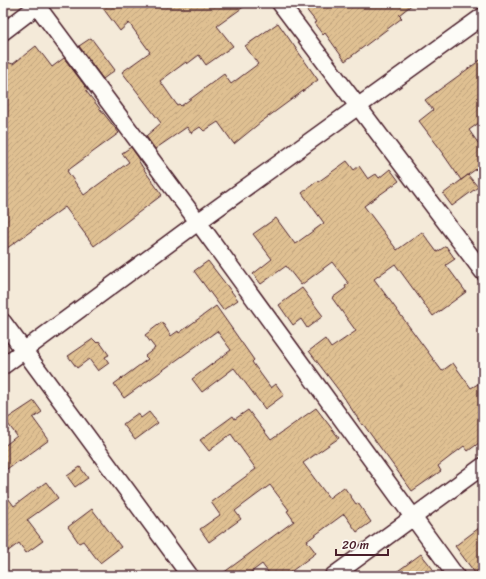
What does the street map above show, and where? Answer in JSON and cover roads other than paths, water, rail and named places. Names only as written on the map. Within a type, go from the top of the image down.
[{"type":"street","points":[[280,3],[483,272]]},
{"type":"street","points":[[3,32],[38,4],[456,576]]},
{"type":"street","points":[[3,366],[198,222],[483,16]]},
{"type":"street","points":[[3,322],[190,576]]},
{"type":"street","points":[[333,576],[483,466]]}]
